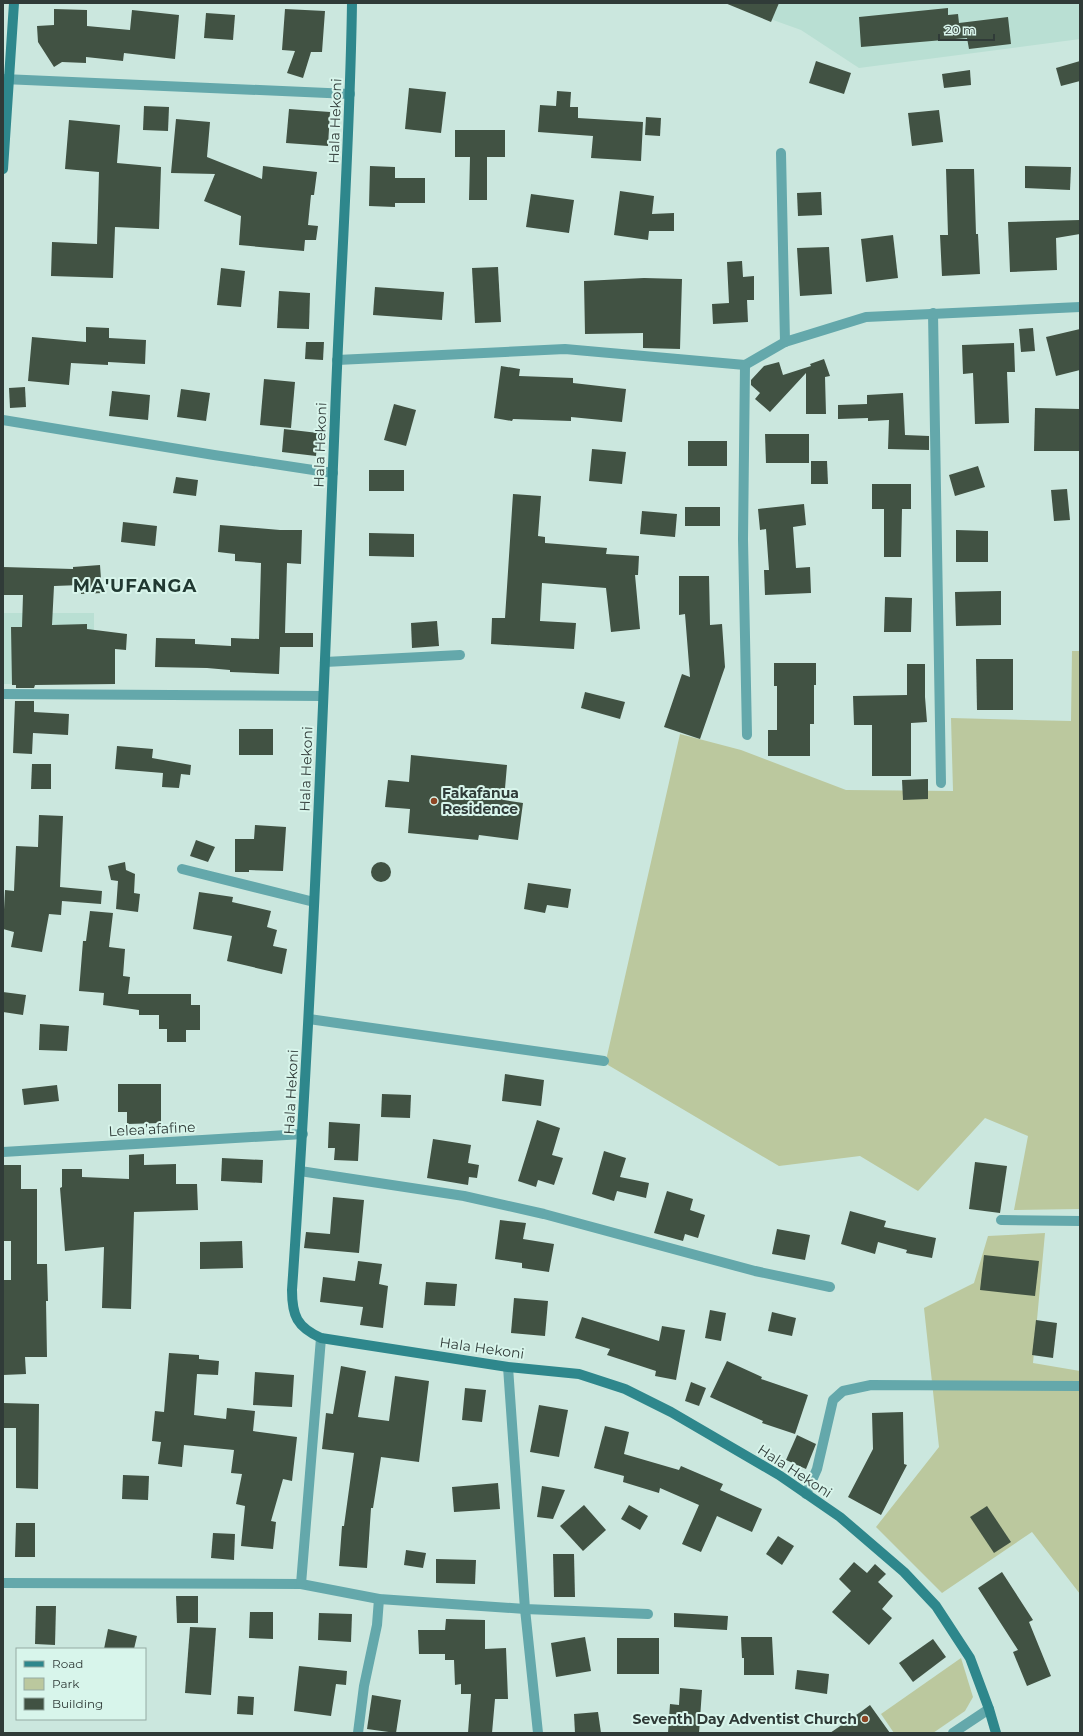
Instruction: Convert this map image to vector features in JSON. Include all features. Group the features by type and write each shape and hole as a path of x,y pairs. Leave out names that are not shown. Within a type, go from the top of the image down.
{"street":[{"path":"3,168 6,79 14,3"},
{"name":"Hala Hekoni","path":"352,3 350,94 337,360 325,662 322,696 309,1020 292,1305 297,1321 307,1332 321,1338 508,1367 579,1374 625,1389 671,1412 779,1475 840,1517 904,1572 936,1606 970,1658 989,1709 996,1733"},
{"path":"6,79 350,94"},
{"path":"781,153 785,342"},
{"path":"337,360 565,349 745,365 785,342 866,317 1080,307"},
{"path":"933,313 941,783"},
{"path":"745,365 743,539 747,735"},
{"path":"3,420 214,455 333,472"},
{"path":"325,662 460,655"},
{"path":"3,694 322,696"},
{"path":"182,868 314,902"},
{"path":"309,1020 604,1061"},
{"name":"Lelea’afafine","path":"3,1152 302,1134"},
{"path":"300,1171 464,1196 544,1214 755,1271 830,1287"},
{"path":"1001,1220 1080,1221"},
{"path":"301,1584 321,1338"},
{"path":"508,1367 525,1610 538,1733"},
{"path":"806,1494 817,1469 833,1400 843,1392 871,1385 1080,1386"},
{"path":"3,1583 301,1584 379,1599 525,1610 648,1614"},
{"path":"358,1733 364,1686 376,1625 379,1599"},
{"path":"953,1733 989,1709"}],"shaded area":[{"path":"726,3 1080,3 1080,39 859,68 801,30"},
{"path":"3,613 94,613 94,684 3,684"}],"green space":[{"path":"1072,651 1080,651 1080,1209 1014,1210 1028,1136 985,1118 918,1191 860,1156 779,1166 608,1065 607,1056 680,734 741,750 846,790 953,791 951,718 1071,721"},
{"path":"1045,1233 1033,1363 1080,1371 1080,1594 1032,1532 942,1593 876,1527 939,1447 924,1308 974,1283 988,1236"},
{"path":"961,1658 973,1697 965,1711 933,1733 894,1733 881,1714"}],"building":[{"path":"725,3 779,3 771,22"},
{"path":"948,8 948,15 958,14 959,23 1008,17 1011,44 969,49 967,38 861,47 859,17"},
{"path":"54,9 87,10 87,26 130,30 132,10 179,15 175,59 124,53 123,61 86,57 86,63 62,62 54,67 38,42 37,26 54,25"},
{"path":"285,9 325,11 322,52 311,52 303,78 287,73 295,51 282,50"},
{"path":"206,13 235,15 233,40 204,38"},
{"path":"816,61 851,73 844,94 809,83"},
{"path":"1080,61 1080,81 1061,86 1056,68"},
{"path":"970,70 971,85 944,88 942,74"},
{"path":"409,88 446,92 441,133 405,129"},
{"path":"557,91 571,92 570,107 578,107 578,118 643,122 641,161 591,158 593,136 538,132 540,105 556,106"},
{"path":"144,106 169,107 168,131 143,130"},
{"path":"289,109 330,112 328,146 286,143"},
{"path":"939,110 943,142 912,146 908,113"},
{"path":"646,117 661,118 660,136 645,135"},
{"path":"176,119 210,122 207,157 262,179 263,166 317,172 314,195 311,195 308,225 318,226 316,240 305,240 304,251 239,245 241,216 204,201 215,174 171,173"},
{"path":"69,120 120,125 117,163 161,167 159,229 115,227 113,278 51,276 52,242 97,244 99,172 65,169"},
{"path":"455,130 505,130 505,157 487,157 487,200 469,200 470,157 455,157"},
{"path":"370,166 395,167 395,178 425,178 425,203 395,203 395,207 369,206"},
{"path":"1025,166 1071,167 1070,190 1025,188"},
{"path":"946,169 974,169 976,234 978,234 980,274 942,276 940,235 948,235"},
{"path":"620,191 654,196 652,214 674,213 674,231 649,231 648,240 614,235"},
{"path":"821,192 822,215 798,216 797,193"},
{"path":"531,194 574,200 569,233 526,227"},
{"path":"1080,220 1080,234 1056,238 1057,270 1010,272 1008,222"},
{"path":"893,235 898,278 866,282 861,239"},
{"path":"829,247 832,294 800,296 797,248"},
{"path":"742,261 743,277 754,276 754,300 747,300 748,322 713,324 712,304 729,303 727,262"},
{"path":"498,267 501,322 475,323 472,268"},
{"path":"221,268 245,271 241,307 217,305"},
{"path":"644,278 682,279 680,349 643,348 643,333 585,334 584,281"},
{"path":"375,287 444,292 442,320 373,315"},
{"path":"279,291 310,293 309,329 277,328"},
{"path":"86,327 109,328 109,338 146,340 145,364 108,362 108,365 71,363 69,385 28,381 32,337 86,342"},
{"path":"1033,328 1035,351 1021,352 1019,329"},
{"path":"1080,329 1080,370 1056,376 1046,337"},
{"path":"306,342 324,342 323,360 305,359"},
{"path":"1014,343 1015,372 1007,372 1009,423 975,424 973,373 963,374 962,345"},
{"path":"824,359 830,376 825,377 826,414 806,414 806,373 770,412 755,399 760,393 751,385 751,380 764,366 779,362 783,375 811,366 810,364"},
{"path":"501,366 520,369 519,376 573,378 573,383 626,389 622,422 571,417 571,421 513,419 512,421 494,418"},
{"path":"264,379 295,382 291,428 260,425"},
{"path":"25,387 26,407 10,408 9,388"},
{"path":"181,389 210,393 206,421 177,417"},
{"path":"112,391 150,395 148,420 109,416"},
{"path":"903,393 905,435 929,436 929,450 888,449 889,420 868,421 868,418 838,419 838,405 867,404 867,395"},
{"path":"394,404 416,410 406,446 384,440"},
{"path":"1035,408 1080,409 1080,451 1034,451"},
{"path":"284,429 318,433 316,456 282,452"},
{"path":"765,434 809,434 809,463 766,463"},
{"path":"688,441 727,441 727,466 688,466"},
{"path":"592,449 626,452 622,484 589,481"},
{"path":"811,461 827,461 828,484 811,484"},
{"path":"978,466 985,487 955,496 949,475"},
{"path":"369,470 404,470 404,491 369,491"},
{"path":"176,477 198,480 196,496 173,493"},
{"path":"872,484 911,484 911,509 902,509 901,557 884,557 884,509 872,509"},
{"path":"1067,489 1070,520 1054,521 1051,490"},
{"path":"513,494 541,496 538,536 545,537 545,543 607,548 606,554 639,556 638,575 635,575 640,629 611,632 606,588 542,583 540,621 576,623 574,649 491,644 492,618 505,618"},
{"path":"804,504 806,525 793,527 796,568 810,567 811,593 765,595 764,570 769,570 766,529 760,530 758,509"},
{"path":"685,507 720,507 720,526 685,526"},
{"path":"642,511 677,514 675,537 640,534"},
{"path":"123,522 157,526 155,546 121,542"},
{"path":"220,525 280,530 302,530 301,564 287,563 285,633 313,633 313,647 280,647 279,674 230,672 230,670 207,668 155,667 156,638 195,639 195,644 231,646 231,638 259,639 261,563 235,561 235,554 218,552"},
{"path":"956,530 988,531 988,562 956,562"},
{"path":"369,533 414,534 414,557 369,556"},
{"path":"100,565 102,593 81,594 81,585 54,586 52,625 87,624 87,629 127,634 126,650 115,649 115,684 35,685 34,688 16,688 16,685 12,685 11,627 22,627 23,595 3,595 3,567 73,569 73,567"},
{"path":"679,576 709,576 710,625 722,624 725,667 700,739 664,727 682,674 690,677 685,614 679,615"},
{"path":"1001,591 1001,625 956,626 955,592"},
{"path":"885,597 912,598 911,632 884,632"},
{"path":"437,621 439,646 412,648 411,623"},
{"path":"976,659 1013,659 1013,710 977,710"},
{"path":"774,663 816,663 816,685 814,685 814,724 810,724 810,756 768,756 768,730 777,730 777,686 774,686"},
{"path":"907,664 925,664 927,722 911,723 911,776 872,776 872,725 854,725 853,696 907,695"},
{"path":"585,692 625,702 620,719 581,708"},
{"path":"15,701 34,701 34,712 69,714 68,735 33,733 32,754 13,753"},
{"path":"239,729 273,729 273,755 239,755"},
{"path":"117,746 153,749 152,758 191,765 190,775 181,774 179,788 162,787 163,773 115,769"},
{"name":"Fakafanua Residence","path":"411,755 507,765 504,800 523,803 518,840 479,835 478,840 408,833 410,809 385,807 388,780 409,782"},
{"path":"32,764 51,764 51,789 31,789"},
{"path":"928,779 928,799 903,800 902,780"},
{"path":"39,815 63,816 60,887 102,891 101,904 62,901 61,915 49,914 42,952 11,947 14,932 3,929 5,890 14,891 16,846 38,847"},
{"path":"255,825 286,827 283,871 249,870 249,872 235,872 235,839 254,839"},
{"path":"196,840 215,847 208,862 190,856"},
{"path":"125,862 126,870 135,874 134,893 140,894 138,912 116,909 118,881 111,880 108,866"},
{"path":"381,862 388,865 391,872 388,879 381,882 374,879 371,872 374,865"},
{"path":"528,883 571,889 568,908 547,905 545,913 524,909"},
{"path":"199,892 233,897 232,902 271,911 267,927 277,930 273,946 287,949 282,974 227,961 232,936 193,929"},
{"path":"90,911 113,913 109,947 125,949 123,976 130,977 128,994 191,994 191,1005 200,1005 200,1030 186,1030 186,1042 167,1042 167,1029 159,1029 159,1015 139,1015 139,1010 103,1005 104,993 79,991 83,941 86,941"},
{"path":"3,992 26,995 23,1015 3,1012"},
{"path":"40,1024 69,1026 67,1051 39,1050"},
{"path":"505,1074 544,1080 541,1106 502,1101"},
{"path":"118,1084 161,1084 161,1123 127,1124 127,1112 118,1112"},
{"path":"57,1085 59,1101 24,1105 22,1089"},
{"path":"382,1094 411,1095 410,1118 381,1117"},
{"path":"537,1120 560,1128 552,1155 563,1158 554,1185 538,1180 536,1187 518,1181"},
{"path":"329,1122 360,1124 358,1161 334,1160 335,1148 328,1148"},
{"path":"433,1139 471,1145 468,1163 479,1165 477,1178 469,1177 468,1185 427,1178"},
{"path":"604,1151 626,1158 620,1177 649,1183 646,1198 617,1191 614,1201 592,1194"},
{"path":"144,1154 144,1165 176,1164 176,1184 197,1184 198,1210 134,1212 131,1309 102,1308 104,1247 65,1251 60,1188 62,1187 62,1169 82,1169 82,1177 129,1179 129,1155"},
{"path":"222,1158 263,1160 262,1183 221,1181"},
{"path":"975,1162 1007,1166 1000,1213 969,1209"},
{"path":"3,1165 21,1165 21,1189 37,1189 37,1264 47,1264 47,1357 25,1357 26,1374 3,1375 3,1280 11,1280 11,1241 3,1241"},
{"path":"667,1191 693,1199 690,1210 705,1215 698,1238 685,1234 683,1241 654,1233"},
{"path":"333,1197 364,1200 359,1253 304,1248 306,1232 330,1234"},
{"path":"850,1211 886,1221 884,1227 936,1238 932,1258 906,1253 907,1250 878,1242 875,1254 841,1244"},
{"path":"500,1220 526,1223 523,1239 554,1244 549,1272 522,1268 522,1263 495,1259"},
{"path":"777,1229 810,1235 805,1260 772,1254"},
{"path":"242,1241 243,1268 200,1269 200,1242"},
{"path":"984,1255 1039,1261 1035,1296 980,1290"},
{"path":"358,1261 382,1264 379,1284 388,1286 383,1328 360,1325 363,1307 320,1302 323,1277 355,1281"},
{"path":"426,1282 457,1284 455,1306 424,1305"},
{"path":"514,1298 548,1301 545,1336 511,1333"},
{"path":"710,1310 726,1313 721,1341 705,1338"},
{"path":"772,1312 796,1318 792,1336 768,1331"},
{"path":"582,1317 659,1341 662,1326 685,1330 676,1380 655,1376 656,1371 607,1355 610,1349 575,1338"},
{"path":"1036,1320 1057,1323 1053,1358 1032,1355"},
{"path":"169,1353 199,1355 199,1359 219,1361 218,1375 197,1374 194,1415 226,1419 227,1408 255,1411 253,1431 297,1437 292,1481 283,1479 271,1521 276,1522 273,1549 241,1546 245,1506 236,1504 242,1474 231,1473 234,1450 184,1445 182,1467 158,1464 161,1442 152,1441 155,1411 164,1412"},
{"path":"727,1361 762,1377 761,1379 808,1395 795,1434 762,1423 763,1421 710,1397"},
{"path":"341,1366 366,1371 358,1417 389,1421 395,1376 429,1381 419,1462 381,1457 373,1508 371,1508 367,1568 339,1566 342,1526 344,1526 354,1453 322,1449 326,1413 333,1414"},
{"path":"255,1372 294,1375 292,1407 253,1405"},
{"path":"691,1382 706,1388 699,1406 685,1401"},
{"path":"465,1388 486,1390 482,1422 462,1420"},
{"path":"3,1403 39,1404 38,1489 16,1488 16,1428 3,1428"},
{"path":"539,1405 568,1410 559,1457 530,1452"},
{"path":"903,1412 904,1464 907,1465 881,1515 848,1497 873,1449 872,1413"},
{"path":"605,1426 629,1432 624,1454 679,1470 681,1466 723,1484 720,1490 762,1509 752,1532 717,1516 701,1552 682,1544 699,1505 660,1488 659,1493 623,1482 624,1476 594,1468"},
{"path":"797,1435 816,1444 806,1469 786,1460"},
{"path":"123,1475 149,1476 148,1500 122,1499"},
{"path":"498,1483 500,1509 454,1512 452,1487"},
{"path":"542,1486 565,1490 553,1519 537,1517"},
{"path":"584,1505 606,1530 583,1551 560,1526"},
{"path":"629,1505 648,1516 640,1530 621,1519"},
{"path":"987,1506 1011,1542 994,1553 970,1517"},
{"path":"16,1523 35,1523 35,1557 15,1557"},
{"path":"213,1533 235,1534 234,1560 211,1558"},
{"path":"778,1536 794,1546 782,1565 766,1554"},
{"path":"406,1550 426,1553 423,1568 404,1565"},
{"path":"553,1554 574,1554 575,1597 554,1597"},
{"path":"436,1559 476,1560 475,1584 436,1583"},
{"path":"854,1562 867,1573 875,1564 886,1574 878,1582 893,1596 882,1609 892,1618 869,1645 832,1612 851,1591 839,1579"},
{"path":"1002,1572 1033,1620 1029,1622 1051,1676 1027,1686 1013,1652 1018,1650 978,1588"},
{"path":"176,1596 198,1596 198,1623 177,1623"},
{"path":"36,1606 56,1606 55,1645 35,1644"},
{"path":"250,1612 273,1612 273,1639 249,1638"},
{"path":"319,1613 352,1614 351,1642 318,1640"},
{"path":"674,1613 728,1616 727,1630 674,1627"},
{"path":"446,1619 485,1620 485,1649 506,1648 508,1699 495,1699 492,1733 468,1733 471,1694 461,1694 461,1684 455,1685 454,1660 445,1660 445,1654 419,1654 418,1630 445,1630"},
{"path":"190,1627 216,1628 211,1695 185,1693"},
{"path":"108,1629 137,1636 134,1648 104,1648"},
{"path":"585,1637 591,1671 556,1677 551,1643"},
{"path":"741,1637 772,1637 774,1675 744,1675 744,1658 742,1658"},
{"path":"617,1638 659,1638 659,1674 617,1674"},
{"path":"933,1639 946,1657 913,1682 899,1663"},
{"path":"299,1666 347,1671 346,1685 336,1684 331,1716 294,1711"},
{"path":"797,1670 829,1674 827,1694 795,1689"},
{"path":"680,1688 702,1690 699,1733 668,1733 670,1704 679,1705"},
{"path":"372,1695 401,1700 396,1733 367,1729"},
{"path":"238,1696 254,1697 253,1715 237,1714"},
{"name":"Seventh Day Adventist Church","path":"870,1705 890,1733 830,1733 862,1711"},
{"path":"598,1712 601,1733 575,1733 574,1714"}],"place":[{"name":"Fakafanua Residence","path":"434,801"},
{"name":"Seventh Day Adventist Church","path":"865,1719"}],"district":[{"name":"MA'UFANGA","path":"135,586"}]}
